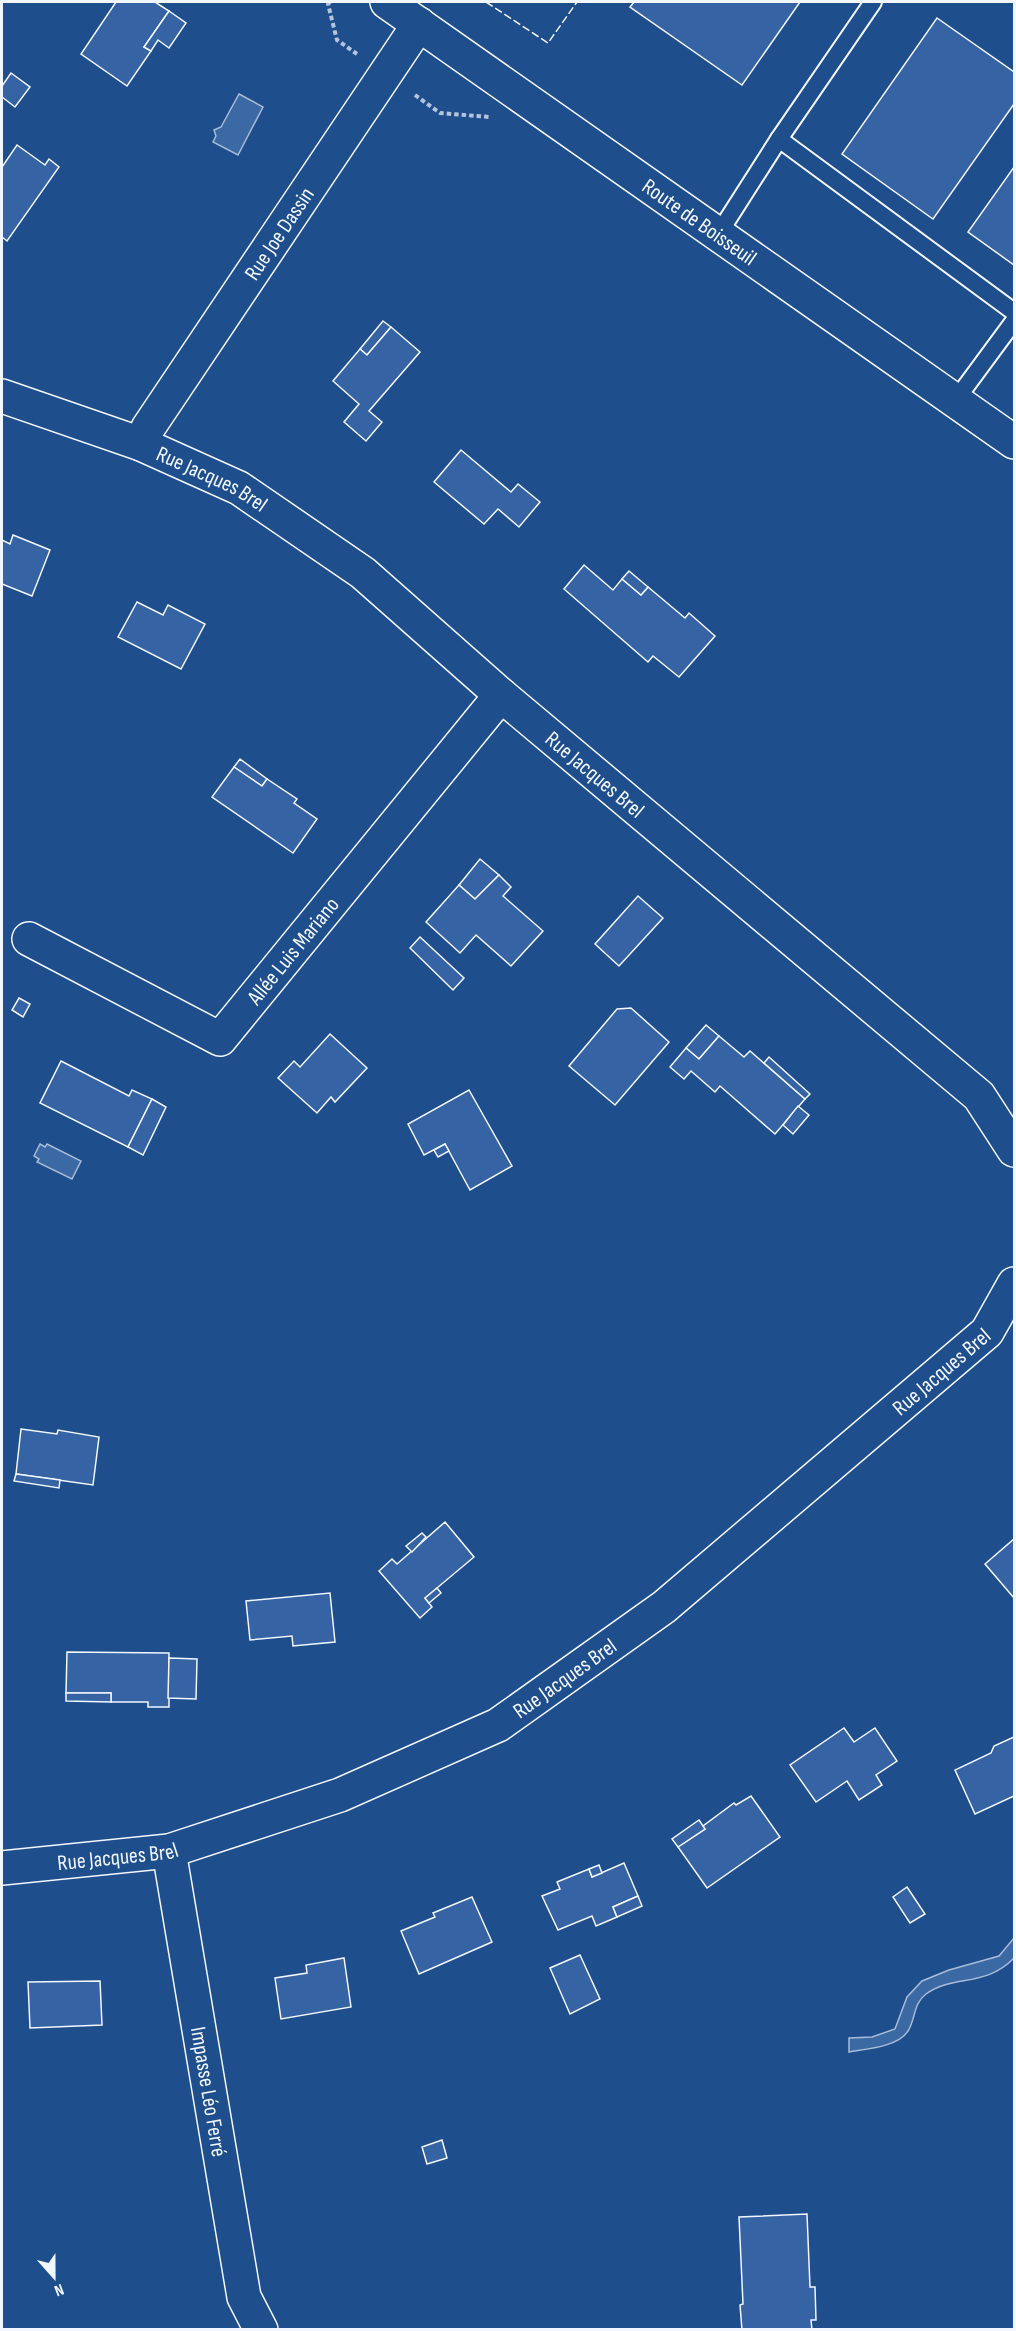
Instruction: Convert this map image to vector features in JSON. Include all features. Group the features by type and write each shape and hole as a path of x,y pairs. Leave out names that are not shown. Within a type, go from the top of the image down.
{"street":[{"name":"Route de Boisseuil","path":"387,2 1014,442"},
{"name":"Rue Joe Dassin","path":"141,444 148,428 419,24"},
{"name":"Rue Jacques Brel","path":"2,396 141,444 239,488 363,573 501,696 979,1096 1014,1150"},
{"name":"Allée Luis Mariano","path":"28,939 220,1039 501,696"},
{"name":"Rue Jacques Brel","path":"2,1868 169,1851 340,1795 498,1725 664,1607 987,1332 1014,1284"},
{"name":"Impasse Léo Ferré","path":"169,1851 244,2297 261,2330"}],"lane":[{"path":"719,233 778,138 873,2"},
{"path":"778,138 1014,312"},
{"path":"955,402 1014,321"}],"water":[{"path":"239,94 263,107 238,155 213,142 216,136 214,130 221,127"},
{"path":"40,1144 45,1147 47,1144 81,1161 72,1179 37,1162 39,1159 34,1156"},
{"path":"1014,1938 1014,1958 1003,1967 981,1977 947,1984 926,1994 919,2002 908,2031 897,2041 849,2052 849,2038 872,2037 895,2029 907,1997 922,1981 949,1970 999,1956"}],"building":[{"path":"116,2 155,2 169,11 144,47 151,51 127,86 81,54"},
{"path":"634,2 800,2 742,85 630,7"},
{"path":"169,11 186,23 169,48 158,40 151,51 144,47"},
{"path":"937,18 1014,72 1014,104 933,219 842,154"},
{"path":"11,73 30,87 15,107 2,97 2,86"},
{"path":"17,145 45,165 49,159 59,167 7,241 2,237 2,167"},
{"path":"1014,167 1014,265 968,232"},
{"path":"383,321 391,327 367,355 360,349"},
{"path":"391,327 420,352 369,411 382,422 366,441 344,422 359,404 333,381 360,349 367,355"},
{"path":"461,450 511,492 518,484 540,502 519,527 498,509 484,524 434,482"},
{"path":"13,535 50,550 32,596 2,584 2,540 10,544"},
{"path":"584,565 613,590 622,579 641,595 648,587 685,618 689,613 715,636 679,677 653,656 648,662 564,589"},
{"path":"629,571 648,587 641,595 622,579"},
{"path":"137,602 163,615 168,605 205,624 181,669 118,637"},
{"path":"240,759 267,779 262,786 234,767"},
{"path":"234,767 262,786 267,779 297,799 294,803 317,819 293,853 212,797"},
{"path":"480,859 499,875 475,899 459,885"},
{"path":"499,875 511,887 503,896 543,931 511,966 476,935 460,953 426,922 459,885 475,899"},
{"path":"638,896 663,918 619,966 595,944"},
{"path":"420,937 464,978 453,990 410,948"},
{"path":"19,998 30,1004 23,1017 12,1010"},
{"path":"631,1008 669,1042 615,1105 569,1066 617,1009"},
{"path":"706,1025 719,1036 699,1059 686,1048"},
{"path":"330,1034 367,1068 335,1102 331,1097 317,1113 278,1078 294,1061 300,1067"},
{"path":"719,1036 744,1057 750,1051 805,1099 775,1134 720,1086 715,1092 691,1071 684,1079 670,1067 686,1048 699,1059"},
{"path":"769,1057 810,1094 805,1099 764,1063"},
{"path":"61,1061 129,1096 132,1090 152,1099 128,1147 40,1103"},
{"path":"469,1090 512,1166 470,1190 445,1144 424,1155 408,1124"},
{"path":"152,1099 166,1107 143,1155 128,1147"},
{"path":"798,1106 809,1115 793,1134 783,1125"},
{"path":"445,1144 449,1151 438,1157 434,1150"},
{"path":"21,1429 57,1434 58,1430 99,1437 93,1485 16,1474"},
{"path":"16,1474 60,1480 59,1488 14,1481"},
{"path":"445,1522 474,1557 425,1598 432,1607 420,1618 379,1571 392,1559 397,1564"},
{"path":"422,1533 426,1537 412,1552 406,1546"},
{"path":"1014,1539 1014,1598 985,1564"},
{"path":"437,1588 441,1593 429,1603 425,1598"},
{"path":"330,1593 335,1642 293,1646 292,1636 250,1640 246,1601"},
{"path":"67,1652 169,1653 169,1707 148,1707 148,1702 111,1702 111,1693 66,1693"},
{"path":"169,1658 197,1659 196,1699 168,1698"},
{"path":"66,1693 111,1693 111,1702 66,1701"},
{"path":"844,1728 854,1742 875,1728 897,1761 876,1775 882,1785 859,1800 847,1781 816,1802 790,1765"},
{"path":"1014,1737 1014,1796 975,1814 955,1770 991,1753 994,1746"},
{"path":"751,1796 780,1837 707,1888 678,1847 705,1829 703,1826 734,1803 736,1805"},
{"path":"699,1820 705,1829 678,1847 672,1839"},
{"path":"624,1863 638,1896 613,1907 617,1917 596,1926 592,1916 558,1930 542,1896 560,1889 557,1882 589,1869 592,1877"},
{"path":"599,1865 602,1873 592,1877 589,1869"},
{"path":"907,1887 925,1914 910,1923 893,1897"},
{"path":"638,1896 642,1906 617,1917 613,1907"},
{"path":"472,1897 492,1942 419,1974 401,1931 435,1917 433,1913"},
{"path":"580,1955 600,1999 570,2014 550,1968"},
{"path":"344,1958 351,2007 281,2019 275,1978 307,1973 306,1965"},
{"path":"100,1981 102,2025 30,2028 28,1982"},
{"path":"442,2140 447,2158 427,2164 422,2147"},
{"path":"807,2214 810,2287 815,2287 816,2320 811,2320 812,2330 742,2330 739,2217"}],"fence":[{"path":"486,2 548,43 577,2"}]}
